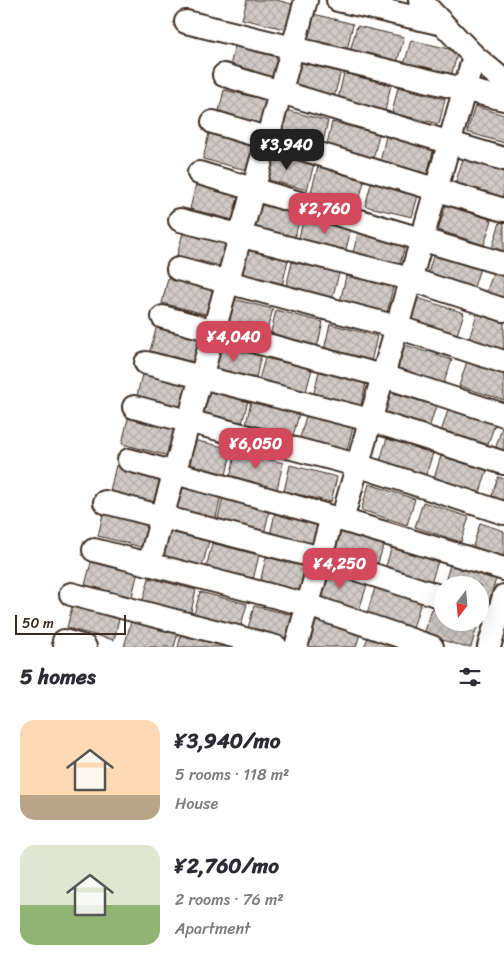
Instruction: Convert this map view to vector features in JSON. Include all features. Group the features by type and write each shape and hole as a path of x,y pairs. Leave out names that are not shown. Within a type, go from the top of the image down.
{"street":[{"path":"149,564 306,0"},
{"path":"338,0 443,24"},
{"path":"420,0 474,56 504,81"},
{"path":"186,22 504,98"},
{"path":"296,647 321,558 357,465 474,56"},
{"path":"224,75 504,159"},
{"path":"214,122 504,210"},
{"path":"199,173 504,264"},
{"path":"180,220 410,279 504,310"},
{"path":"178,269 397,327 504,362"},
{"path":"163,317 383,376 504,415"},
{"path":"146,363 370,420 504,463"},
{"path":"134,407 357,465 504,513"},
{"path":"129,460 337,518 504,569"},
{"path":"105,502 321,558 434,594"},
{"path":"94,550 308,605 432,647"},
{"path":"71,594 276,647"},
{"path":"489,647 497,609"},
{"path":"64,641 85,647"}],"building":[{"path":"247,0 277,0 295,5 289,30 242,19"},
{"path":"306,12 353,24 347,50 299,38"},
{"path":"357,26 404,37 397,63 350,51"},
{"path":"411,40 458,51 451,77 404,65"},
{"path":"236,41 283,52 277,78 230,66"},
{"path":"293,60 341,71 334,97 287,85"},
{"path":"344,73 391,85 385,111 338,99"},
{"path":"398,87 445,99 439,124 392,113"},
{"path":"224,90 271,101 265,127 218,115"},
{"path":"475,106 504,115 504,143 467,132"},
{"path":"282,109 328,121 322,146 275,135"},
{"path":"332,122 379,134 373,160 326,148"},
{"path":"209,133 257,145 250,171 203,159"},
{"path":"386,136 434,148 427,174 380,162"},
{"path":"267,153 314,164 307,190 261,178"},
{"path":"463,159 504,171 502,199 455,184"},
{"path":"318,166 365,178 358,204 311,192"},
{"path":"372,180 419,192 412,217 365,206"},
{"path":"196,184 243,195 237,221 190,209"},
{"path":"254,203 301,214 294,240 247,229"},
{"path":"446,205 492,220 484,245 438,230"},
{"path":"304,216 351,228 345,254 298,242"},
{"path":"500,222 504,223 504,252 492,248"},
{"path":"184,229 231,241 224,267 177,255"},
{"path":"359,230 406,242 399,268 352,256"},
{"path":"241,248 288,260 282,286 235,274"},
{"path":"435,250 481,265 473,290 427,276"},
{"path":"292,262 339,273 332,299 286,288"},
{"path":"495,268 504,271 504,299 486,293"},
{"path":"346,276 393,287 387,313 340,302"},
{"path":"168,278 215,289 209,315 162,303"},
{"path":"225,297 273,309 266,334 219,323"},
{"path":"418,298 464,313 456,338 409,323"},
{"path":"276,310 323,322 317,348 270,336"},
{"path":"477,314 504,323 504,351 469,339"},
{"path":"330,324 377,336 371,362 324,350"},
{"path":"157,325 204,337 197,363 150,351"},
{"path":"214,344 261,356 255,382 208,370"},
{"path":"405,345 452,360 443,385 397,370"},
{"path":"265,358 312,369 305,395 258,383"},
{"path":"467,361 504,372 504,400 459,386"},
{"path":"143,370 190,382 184,407 137,396"},
{"path":"319,371 366,383 360,409 313,397"},
{"path":"201,389 248,401 241,427 194,415"},
{"path":"390,392 436,406 428,432 382,417"},
{"path":"251,402 299,414 292,440 245,428"},
{"path":"449,407 496,421 487,447 441,432"},
{"path":"306,416 353,428 346,454 299,442"},
{"path":"128,418 175,430 169,456 122,444"},
{"path":"504,424 504,452 495,450"},
{"path":"185,438 232,449 226,475 179,463"},
{"path":"387,438 433,453 425,478 379,464"},
{"path":"236,451 283,463 277,489 230,477"},
{"path":"441,456 487,470 479,496 433,481"},
{"path":"116,465 163,477 157,503 110,491"},
{"path":"290,465 337,477 331,502 284,491"},
{"path":"498,477 504,479 504,507 490,502"},
{"path":"369,484 415,499 407,525 361,510"},
{"path":"174,485 221,496 215,522 167,511"},
{"path":"223,497 270,508 264,534 217,523"},
{"path":"423,502 469,517 461,542 415,527"},
{"path":"276,509 323,520 317,546 270,535"},
{"path":"104,510 151,522 145,548 98,536"},
{"path":"480,523 504,531 504,559 472,549"},
{"path":"339,526 385,541 377,566 331,551"},
{"path":"161,530 209,541 202,567 155,555"},
{"path":"212,543 259,555 253,580 206,569"},
{"path":"393,543 439,558 431,583 385,569"},
{"path":"266,557 313,569 307,594 260,583"},
{"path":"92,559 138,571 132,597 85,585"},
{"path":"450,565 486,576 447,576"},
{"path":"321,570 367,585 359,610 313,596"},
{"path":"489,577 496,579 489,602"},
{"path":"149,578 196,590 190,616 142,604"},
{"path":"375,588 421,602 413,628 367,613"},
{"path":"200,592 247,604 240,629 193,618"},
{"path":"73,602 120,614 114,640 67,628"},
{"path":"254,606 301,617 294,643 247,632"},
{"path":"432,609 434,610 434,631 476,631 471,647 464,647 424,634"},
{"path":"314,620 360,634 356,647 311,647 305,645"},
{"path":"131,622 178,633 174,647 124,647"},
{"path":"181,635 228,647 178,647"},
{"path":"368,637 399,647 364,647"}]}
